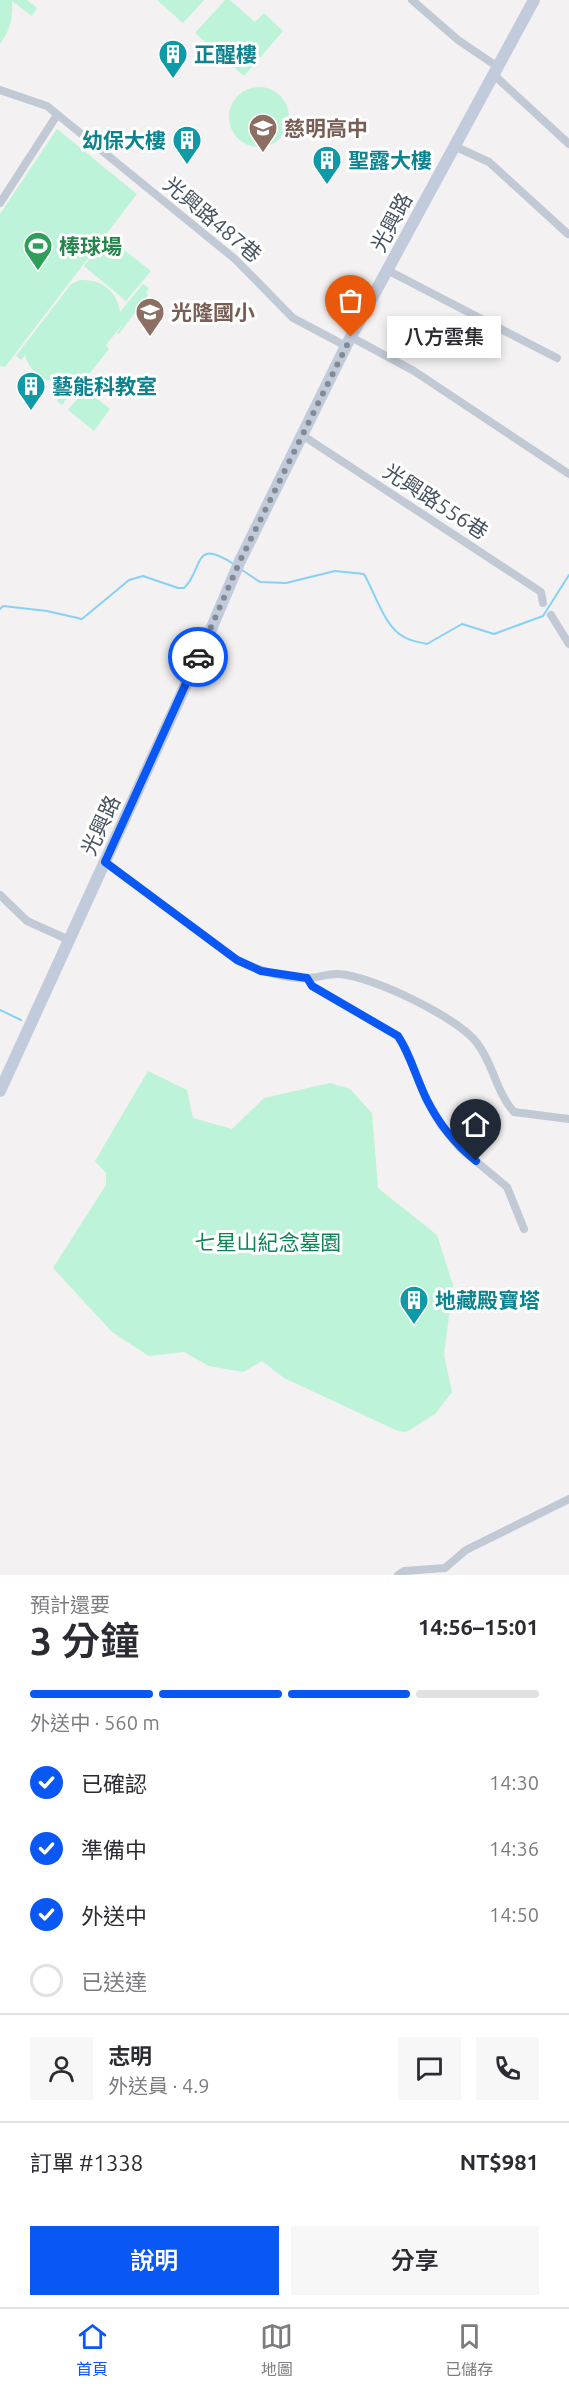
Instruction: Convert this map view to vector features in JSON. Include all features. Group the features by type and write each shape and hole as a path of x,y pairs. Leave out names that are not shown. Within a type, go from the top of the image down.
{"main road":[{"name":"光興路","path":"0,1091 209,634 233,575 349,341 534,0"}],"street":[{"path":"412,0 496,71 569,144"},
{"name":"光興路487巷","path":"0,90 39,102 57,114 243,266 293,318 414,371 569,474"},
{"path":"0,203 57,114"},
{"path":"454,146 489,162 568,234"},
{"path":"387,270 557,358"},
{"name":"光興路556巷","path":"302,435 541,592 543,603"},
{"path":"551,615 569,644"},
{"path":"105,862 237,960 261,971 307,978 339,974 367,981 440,1013 458,1024 478,1044 505,1101 514,1112 569,1119"},
{"path":"0,895 27,921 69,940"},
{"path":"307,978 312,986 398,1036 406,1049 426,1099 441,1125 460,1148 507,1187 524,1229"},
{"path":"398,1575 404,1571 445,1568 466,1550 569,1499"}],"green space":[{"path":"0,0 27,0 37,8 32,16 12,1 10,24 0,44"},
{"path":"157,0 204,0 183,23"},
{"path":"225,0 230,0 255,22 264,13 283,31 244,76 195,33"},
{"path":"253,87 265,87 281,95 287,105 289,117 287,129 281,139 265,147 253,147 237,139 229,123 229,111 237,95"},
{"path":"57,129 137,194 5,367 0,366 0,214"},
{"path":"106,236 151,271 126,301 84,266"},
{"path":"80,280 102,284 112,292 120,312 143,284 149,288 146,293 148,295 119,334 117,333 125,321 106,345 109,349 82,383 79,381 62,405 57,401 68,384 41,377 31,368 25,355 21,360 16,356 71,284"},
{"path":"85,389 110,409 94,431 68,410"},
{"name":"七星山紀念墓園","path":"148,1071 187,1090 193,1118 232,1129 264,1098 330,1083 350,1089 372,1113 378,1188 437,1235 453,1285 444,1355 452,1392 435,1414 406,1432 398,1431 284,1378 262,1361 243,1372 209,1366 184,1352 149,1356 112,1332 53,1268 106,1185 106,1173 95,1161"}],"waterway":[{"path":"0,609 3,606 47,611 82,619 129,580 143,576 184,588 205,555 212,554 235,565"},
{"path":"242,570 260,582 286,583 335,571 364,574 391,626 406,638 427,644 462,624 494,634 543,616 569,575"},
{"path":"0,1010 21,1020"}],"way so far":[{"path":"198,657 229,584 351,337"}],"place":[{"name":"正醒樓","path":"173,80"},
{"name":"慈明高中","path":"263,154"},
{"name":"幼保大樓","path":"187,166"},
{"name":"聖露大樓","path":"327,186"},
{"name":"棒球場","path":"38,272"},
{"name":"八方雲集","path":"351,337"},
{"name":"光隆國小","path":"150,338"},
{"name":"藝能科教室","path":"31,412"},
{"name":"地藏殿寶塔","path":"414,1326"}],"route":[{"path":"198,657 105,862 237,960 261,971 307,978 312,986 398,1036 406,1049 426,1099 441,1125 460,1148 476,1161"}]}
